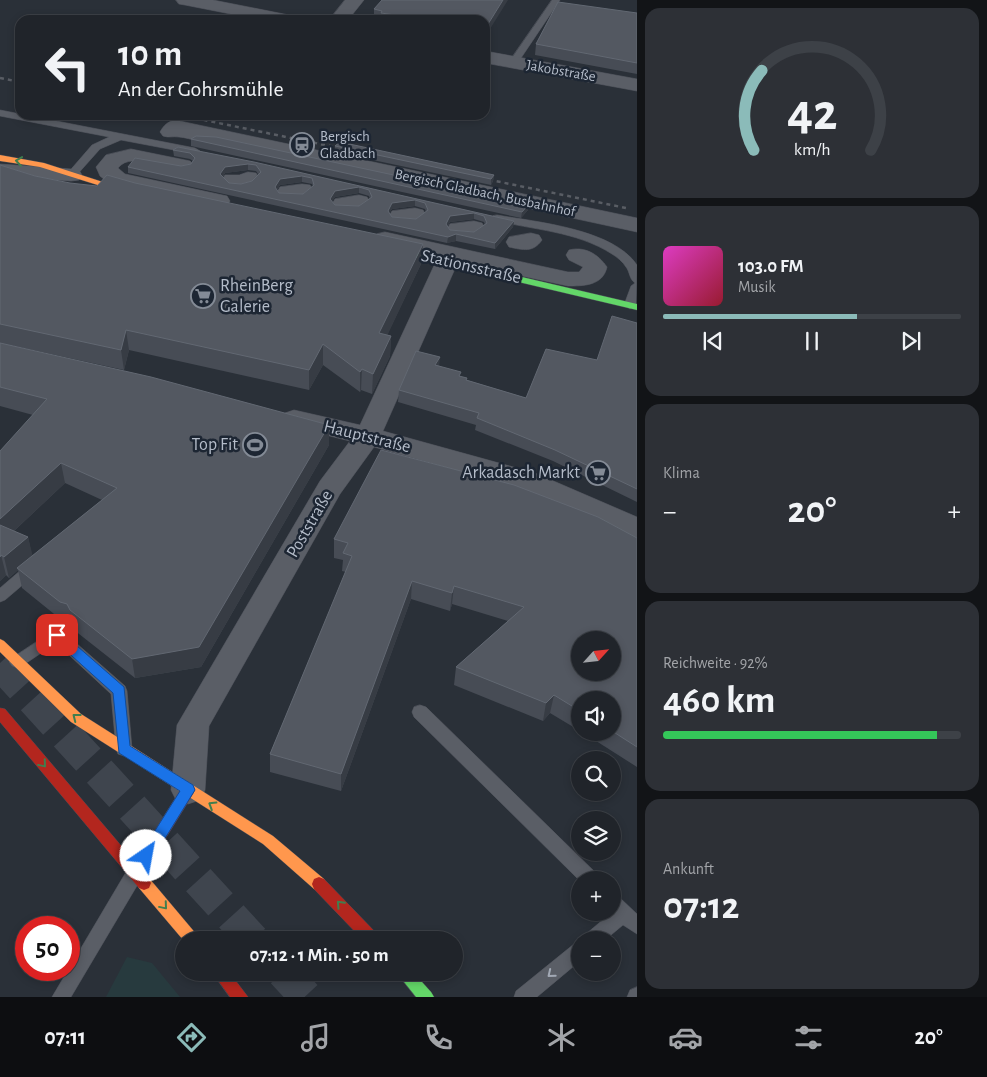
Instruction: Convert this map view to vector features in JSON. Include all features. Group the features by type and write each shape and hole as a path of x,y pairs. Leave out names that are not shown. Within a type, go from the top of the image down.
{"main road":[{"path":"0,158 27,162 138,195 233,210"},
{"name":"Stationsstraße","path":"368,239 447,261 634,306"},
{"path":"0,644 76,718 268,840 324,888 365,931"},
{"path":"0,713 184,931"},
{"path":"136,873 188,790"},
{"path":"227,981 240,997"},
{"path":"412,981 426,997"}],"street":[{"path":"185,0 263,15"},
{"path":"342,15 355,0"},
{"name":"Jakobstraße","path":"490,58 637,85"},
{"name":"Bergisch Gladbach, Busbahnhof","path":"207,145 177,130 170,132 175,126 637,225"},
{"path":"183,165 132,154 114,159 106,167 107,172 118,179 233,210"},
{"path":"0,170 71,175"},
{"name":"Bergisch Gladbach, Busbahnhof","path":"529,211 530,209 561,216"},
{"path":"602,225 637,232"},
{"path":"368,239 568,279 584,279 594,272 595,266 591,261 577,255"},
{"name":"Poststraße","path":"188,790 193,725 330,488 368,436 447,261"},
{"name":"Hauptstraße","path":"270,414 368,436 525,480 637,529"}],"lane":[{"path":"514,62 556,0"},
{"path":"0,112 15,115"},
{"path":"40,120 120,136 207,145"},
{"path":"71,175 96,147 120,136"},
{"path":"475,213 595,240 615,250 631,264 637,280"},
{"path":"634,306 637,286"},
{"path":"0,596 42,559"},
{"path":"17,662 61,632 119,691 124,749"},
{"path":"420,712 582,871"},
{"path":"61,997 136,873"},
{"path":"603,931 625,914"},
{"path":"523,997 571,957"}],"green space":[{"path":"127,957 152,963 180,997 106,997"}],"building":[{"path":"382,0 503,0 490,21 490,15 395,15 381,13 382,11 374,9"},
{"path":"558,2 637,13 637,63 536,44"},
{"path":"196,136 216,137 529,204 522,212 191,139"},
{"path":"340,142 494,175 491,179 335,146"},
{"path":"178,147 254,162 514,221 495,243 456,234 448,237 128,167 135,158 181,166 191,164 195,158 190,153 173,150","holes":["248,164 256,165 261,172 252,181 241,184 229,183 220,174 225,167","302,176 312,178 314,185 303,194 279,193 275,187 280,179","359,187 369,190 372,197 359,206 335,205 330,199 335,191","415,200 425,203 428,210 416,219 392,217 388,211 392,203","474,213 484,216 487,223 474,232 450,230 446,224 450,216"]},
{"name":"RheinBerg Galerie","path":"0,165 35,176 97,186 107,175 135,183 423,244 379,333 391,336 373,374 362,369 360,372 323,344 309,370 126,330 121,350 0,324"},
{"path":"612,316 637,323 637,489 555,450 477,418 479,413 399,390 416,351 440,357 435,365 461,372 459,376 467,378 466,380 526,398 546,349 597,360"},
{"path":"0,343 151,377 329,425 199,647 132,659 70,610 67,604 60,602 17,568 117,488 61,463 0,519 0,451 47,399 0,387"},
{"path":"381,450 514,485 598,517 637,538 637,747 621,737 621,691 571,691 571,705 554,695 546,703 456,667 524,607 454,586 452,593 412,581 341,774 270,754 352,556 343,553 348,543 334,539"},
{"path":"0,525 28,537 4,557 1,555 0,557"}],"tunnel":[{"path":"0,663 245,931"},
{"path":"291,981 306,997"}],"railway":[{"path":"0,78 15,81"},
{"path":"204,120 349,150"},
{"path":"481,178 626,208"}],"traffic: fast":[{"path":"386,248 637,307"},
{"path":"411,981 426,997"}],"traffic: slow":[{"path":"0,158 41,165 136,194"},
{"path":"0,644 76,718 268,840 319,884"},
{"path":"144,883 184,931"}],"traffic: jam":[{"path":"0,713 144,883"},
{"path":"136,873 188,790"},
{"path":"319,884 364,931"},
{"path":"227,981 240,997"}],"place":[{"name":"Bergisch Gladbach","path":"302,145"},
{"name":"RheinBerg Galerie","path":"203,296"},
{"name":"Top Fit","path":"255,445"},
{"name":"Arkadasch Markt","path":"598,473"}],"route":[{"path":"57,635 119,691 124,749 188,790 146,856"}]}
